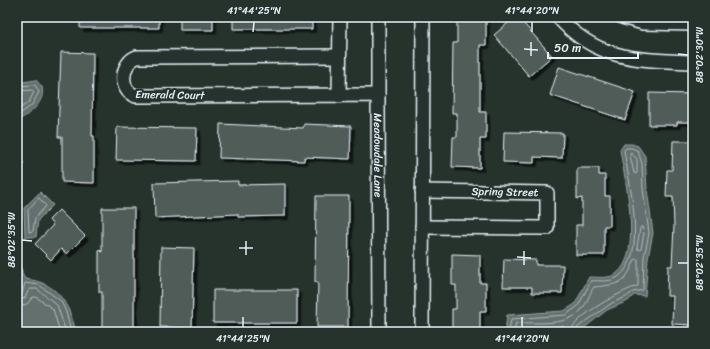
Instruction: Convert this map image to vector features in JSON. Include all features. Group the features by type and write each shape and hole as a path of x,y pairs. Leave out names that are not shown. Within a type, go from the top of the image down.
{"street":[{"path":"340,17 339,96 378,95"},
{"name":"Meadowdale Lane","path":"378,17 379,332"},
{"path":"422,332 423,17"},
{"path":"558,17 576,35 590,44 623,57 640,60 693,62"},
{"path":"622,17 643,23 693,24"},
{"name":"Emerald Court","path":"339,56 137,57 131,59 125,66 125,86 129,93 136,96 339,96"},
{"name":"Spring Street","path":"422,191 548,193 547,228 422,228"}],"water":[{"path":"36,80 42,87 43,93 39,103 31,112 17,121 17,83"},
{"path":"624,144 638,146 645,156 647,189 653,233 648,258 645,296 634,295 628,301 607,310 579,332 505,332 507,315 564,311 575,304 589,277 613,276 624,264 629,250 631,233 628,196 620,150"},
{"path":"17,150 24,164 23,167 17,168"},
{"path":"40,192 53,205 38,220 36,237 25,237 24,208"},
{"path":"21,272 25,279 45,284 60,296 70,312 76,332 17,332"}],"building":[{"path":"80,17 159,17 159,28 80,28"},
{"path":"180,17 213,17 213,30 180,30"},
{"path":"233,17 312,17 312,29 233,29"},
{"path":"457,17 486,18 486,45 480,45 480,112 486,112 486,139 480,139 480,168 452,167 453,137 457,137 457,113 452,113 453,43 457,43"},
{"path":"515,17 518,17 552,56 529,76 494,35"},
{"path":"61,52 93,53 92,136 94,136 94,183 62,182 62,137 58,137"},
{"path":"559,67 635,92 625,120 550,95"},
{"path":"649,93 693,94 693,122 677,122 677,125 649,125"},
{"path":"220,124 303,128 304,124 351,126 350,159 304,157 304,161 219,158"},
{"path":"117,127 197,128 196,161 116,160"},
{"path":"504,132 563,133 562,158 534,157 534,163 503,162"},
{"path":"673,141 693,141 693,325 672,324 673,296 667,296 668,266 672,266 674,226 673,197 666,197 667,170 672,170"},
{"path":"577,168 599,168 599,175 605,175 605,196 610,196 610,226 604,226 604,255 576,255 576,225 582,225 582,198 577,199"},
{"path":"238,181 238,185 285,184 285,216 238,217 238,214 155,218 154,183"},
{"path":"316,196 349,196 348,327 317,327 318,282 315,282"},
{"path":"102,208 134,208 134,332 102,332 102,292 99,292 99,249 102,252"},
{"path":"59,210 85,236 67,254 61,249 51,260 35,244 53,225 49,220"},
{"path":"161,247 194,248 192,328 160,327"},
{"path":"452,254 480,255 480,283 486,283 486,311 480,311 480,332 452,332 452,309 456,309 456,285 452,285"},
{"path":"504,259 536,260 536,265 563,265 562,293 532,293 532,287 503,287"},
{"path":"213,290 297,290 297,323 213,323"}],"waterway":[{"path":"17,260 21,272"}]}
